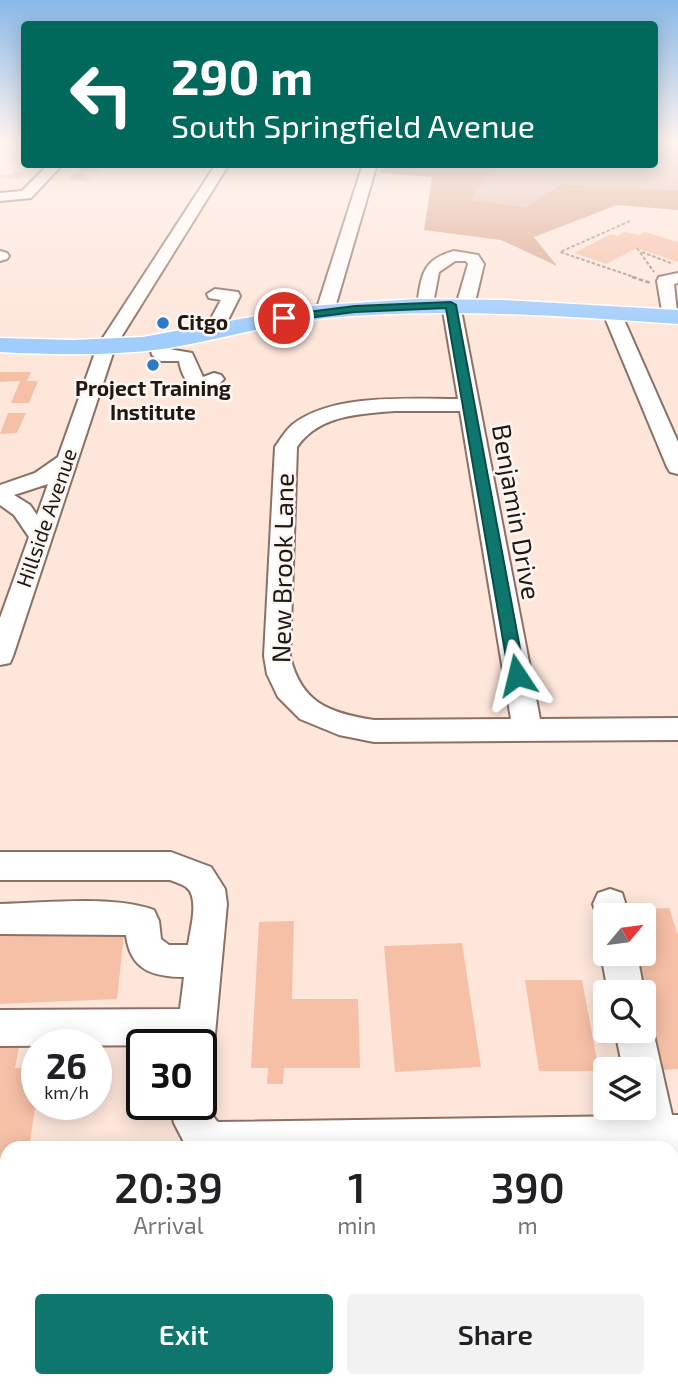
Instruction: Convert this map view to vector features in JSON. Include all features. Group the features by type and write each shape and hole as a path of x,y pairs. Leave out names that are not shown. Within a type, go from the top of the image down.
{"main road":[{"path":"0,345 72,348 158,342 325,311 427,298 675,317"}],"street":[{"name":"Hillside Avenue","path":"0,656 8,607 41,538 106,347 197,205"},
{"path":"325,311 358,205"},
{"name":"Benjamin Drive","path":"427,298 431,271 445,259 458,255 472,258 477,264 462,301 467,405 527,729"},
{"path":"675,317 664,281 678,278"},
{"path":"215,294 232,296 217,324 216,333"},
{"path":"612,313 678,467"},
{"path":"158,342 160,355 183,354 187,357 190,363 189,372 200,386 214,379"},
{"name":"New Brook Lane","path":"467,405 351,409 318,418 289,438 286,447 277,656 279,672 287,688 313,714 349,727 374,730 678,729"},
{"path":"0,494 29,484 68,460"},
{"path":"0,494 22,510 41,538"},
{"path":"0,866 171,866 200,877 208,889 210,904 197,1029"},
{"path":"0,919 114,918 142,921 145,947 162,961 204,961"},
{"path":"0,1028 126,1033"},
{"path":"596,1141 667,1135 656,1108"},
{"path":"193,1120 195,1129 202,1138 210,1141"}],"path":[{"path":"630,221 560,252 657,285"},
{"path":"637,248 678,265"},
{"path":"642,252 654,272"}],"shaded area":[{"path":"428,205 526,207 529,205 678,205 678,210 617,205 534,237 557,266 501,240 424,230"}],"building":[{"path":"624,232 639,235 645,232 678,242 678,262 637,248 606,264 574,253 611,234 617,236"},
{"path":"0,372 31,372 27,381 38,381 29,403 11,403 20,381 0,382"},
{"path":"8,413 26,413 17,433 0,434"},
{"path":"669,908 678,935 678,1069 662,1070 654,1043 656,980 636,980 631,966 656,966 656,909"},
{"path":"294,921 292,999 358,999 360,1068 284,1068 283,1084 267,1084 268,1068 251,1068 259,922"},
{"path":"125,926 117,999 0,1004 0,931"},
{"path":"462,943 481,1067 395,1072 384,946"},
{"path":"525,980 582,980 596,1057 593,1057 593,1071 539,1071"},
{"path":"19,1047 15,1068 21,1068 21,1120 33,1120 30,1141 0,1141 0,1048"}],"place":[{"name":"Citgo","path":"163,323"},
{"name":"Project Training Institute","path":"153,365"}],"route":[{"path":"284,318 306,313 355,309 451,305 517,675"}]}
